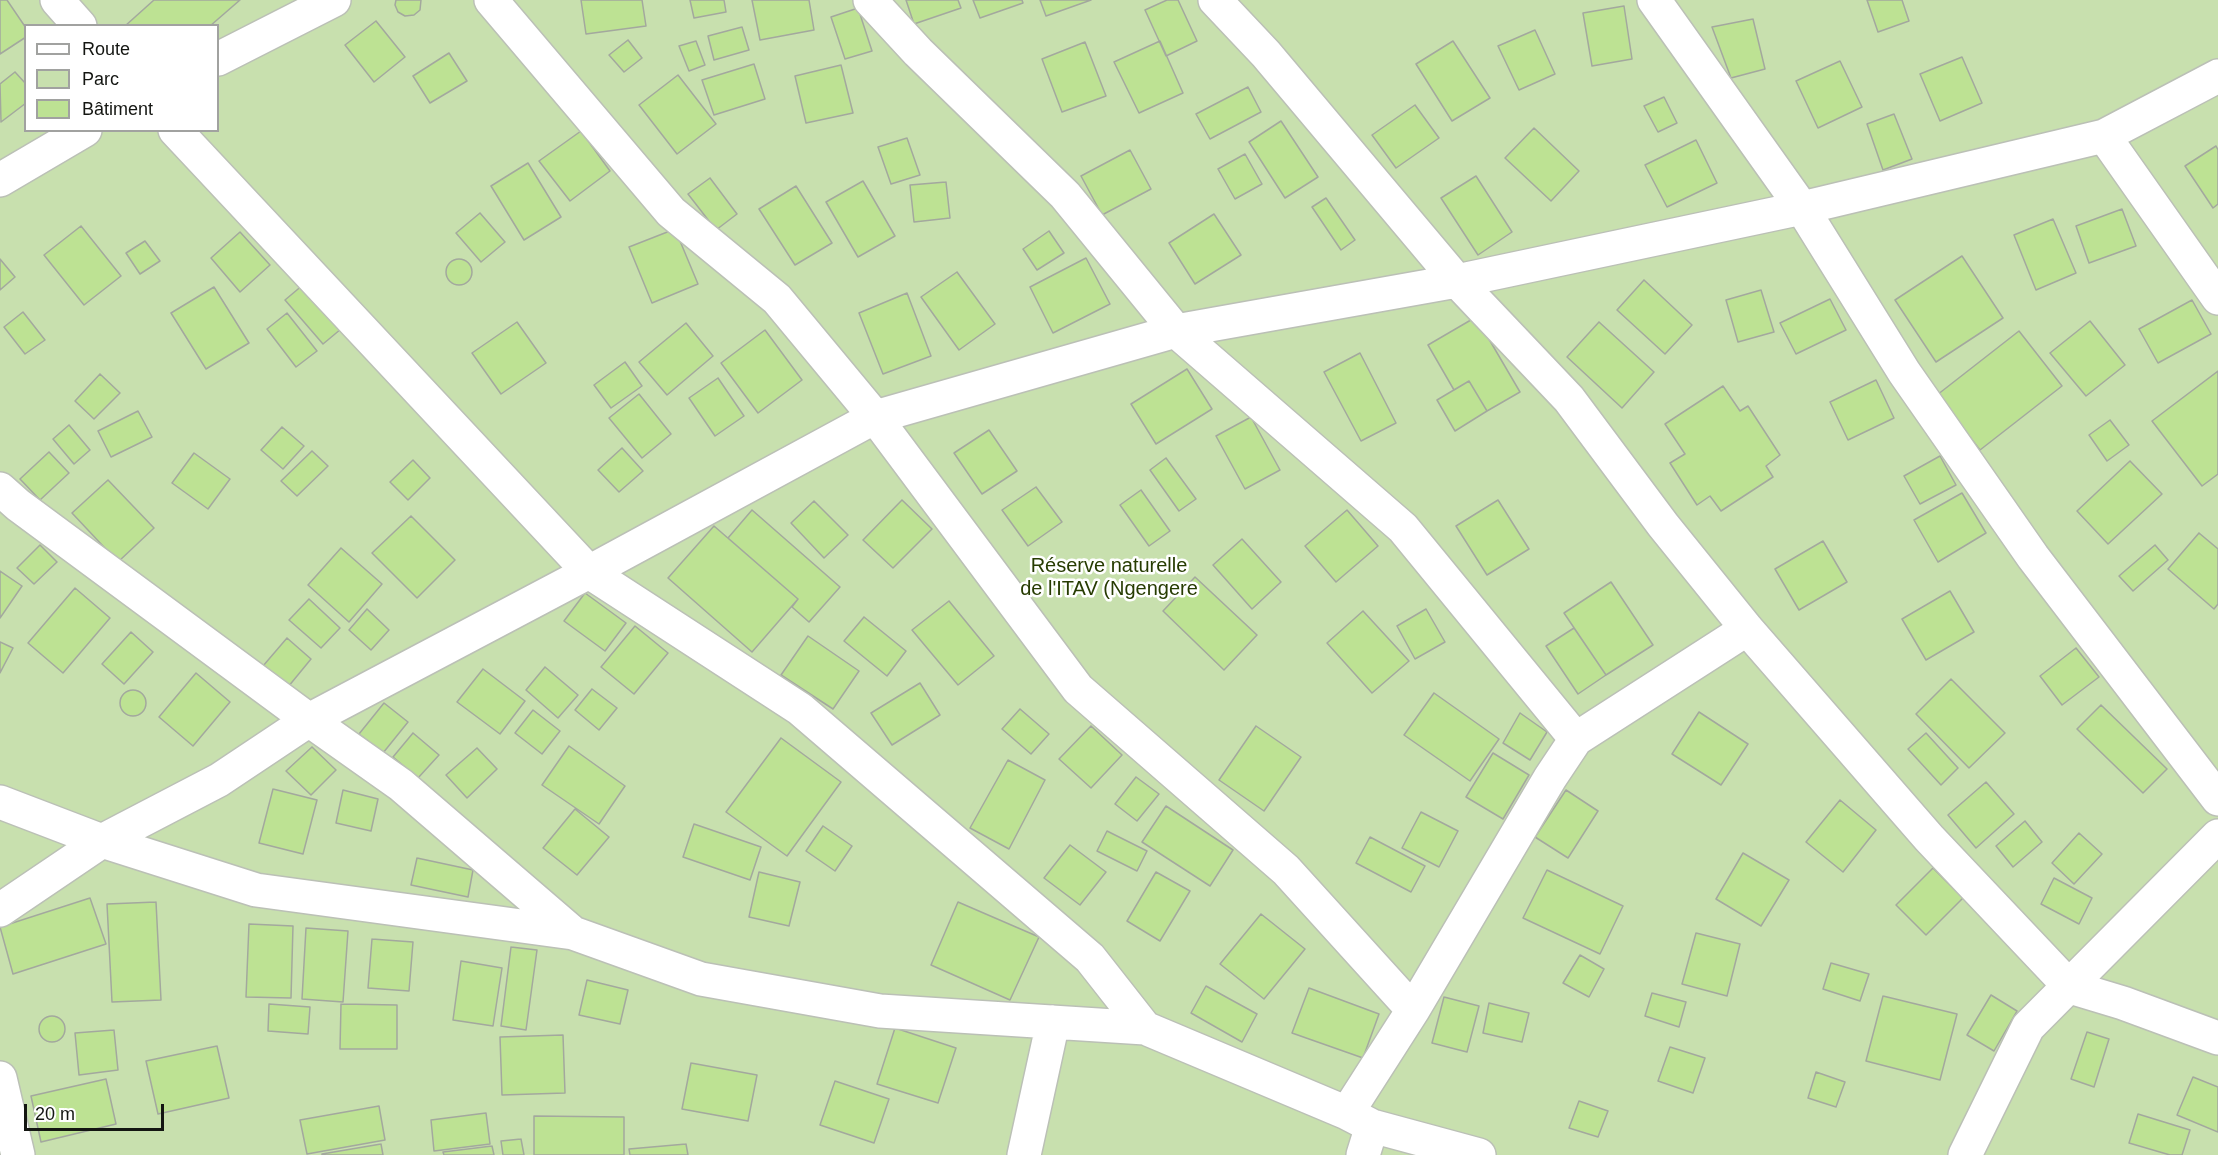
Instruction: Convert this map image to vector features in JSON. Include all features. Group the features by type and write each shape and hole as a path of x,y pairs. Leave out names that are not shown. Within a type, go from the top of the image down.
{"street":[{"path":"57,0 78,24"},
{"path":"219,58 334,0"},
{"path":"491,0 671,212 777,299 875,417 1078,688 1286,870 1413,1010"},
{"path":"870,0 918,52 1065,195 1176,331 1402,528 1576,739"},
{"path":"1215,0 1266,54 1457,281 1569,399 1663,525 1747,629 1929,838 2070,987 2122,1003 2218,1038"},
{"path":"1654,0 1802,208 1904,372 2027,548 2218,799"},
{"path":"0,910 102,841 219,780 309,720 589,573 875,417 1176,331 1457,281 1802,208 2104,136 2218,76"},
{"path":"0,180 82,132"},
{"path":"177,132 589,573 800,709 1090,958 1145,1028"},
{"path":"2104,136 2218,298"},
{"path":"0,489 27,512 401,785 573,933"},
{"path":"1360,1131 1413,1010 1550,778 1576,739 1747,629"},
{"path":"0,802 102,841 256,890 573,933 701,979 880,1011 1145,1028 1360,1131 1479,1155"},
{"path":"1965,1155 2028,1027 2218,836"},
{"path":"1024,1155 1053,1022"},
{"path":"0,1078 18,1155"}],"green space":[{"name":"Réserve naturelle de l'ITAV (Ngengere","path":"0,0 2218,0 2218,1155 0,1155"}],"building":[{"path":"0,0 7,0 24,25 24,38 0,54"},
{"path":"154,0 240,0 212,24 127,24"},
{"path":"396,0 421,0 420,10 414,15 405,16 398,12 395,5"},
{"path":"581,0 642,0 646,26 586,34"},
{"path":"690,0 724,0 726,12 694,18"},
{"path":"752,0 809,0 814,30 760,40"},
{"path":"906,0 958,0 961,8 914,24"},
{"path":"973,0 1022,0 1023,3 980,18"},
{"path":"1040,0 1091,0 1046,16"},
{"path":"1167,0 1178,0 1197,41 1166,56 1145,10"},
{"path":"1867,0 1902,0 1909,21 1878,32"},
{"path":"1624,6 1632,59 1592,66 1583,13"},
{"path":"858,8 872,51 845,59 831,17"},
{"path":"1753,19 1765,69 1731,78 1712,27"},
{"path":"376,21 405,57 374,82 345,45"},
{"path":"742,27 749,50 714,60 708,36"},
{"path":"1535,30 1555,74 1519,90 1498,46"},
{"path":"628,40 642,58 624,72 609,55"},
{"path":"696,41 705,65 689,71 679,46"},
{"path":"1160,41 1183,93 1139,113 1114,62"},
{"path":"1453,41 1490,98 1452,121 1416,64"},
{"path":"1085,42 1106,96 1062,112 1042,59"},
{"path":"449,53 467,81 430,103 413,76"},
{"path":"1962,57 1982,103 1940,121 1920,74"},
{"path":"1840,61 1862,107 1818,128 1796,81"},
{"path":"754,64 765,99 714,115 702,80"},
{"path":"841,65 853,113 806,123 795,76"},
{"path":"15,72 24,82 24,105 1,122 0,84"},
{"path":"678,75 716,124 677,154 639,105"},
{"path":"1248,87 1261,112 1210,139 1196,114"},
{"path":"1664,97 1677,123 1658,132 1644,106"},
{"path":"1415,105 1439,138 1396,168 1372,135"},
{"path":"1894,114 1912,159 1883,170 1867,124"},
{"path":"1281,121 1318,177 1285,198 1249,142"},
{"path":"1534,128 1579,171 1551,201 1505,158"},
{"path":"581,131 610,171 570,201 539,161"},
{"path":"907,138 920,175 891,184 878,147"},
{"path":"1696,140 1717,183 1667,207 1645,165"},
{"path":"2216,146 2218,150 2218,204 2213,208 2185,166"},
{"path":"1130,150 1151,189 1102,215 1081,176"},
{"path":"1245,154 1262,184 1235,199 1218,169"},
{"path":"528,163 561,217 524,240 491,186"},
{"path":"1476,176 1512,232 1478,255 1441,198"},
{"path":"710,178 737,214 716,230 688,194"},
{"path":"863,181 895,236 858,257 826,202"},
{"path":"946,182 950,218 914,222 910,185"},
{"path":"796,186 832,243 795,265 759,209"},
{"path":"1326,198 1355,240 1341,250 1312,207"},
{"path":"2122,209 2136,246 2089,263 2076,226"},
{"path":"480,213 505,242 481,262 456,233"},
{"path":"1214,214 1241,255 1195,284 1169,243"},
{"path":"2053,219 2076,273 2036,290 2014,235"},
{"path":"81,226 121,276 84,305 44,255"},
{"path":"675,229 698,284 652,303 629,247"},
{"path":"1049,231 1064,253 1037,270 1023,249"},
{"path":"240,232 270,265 240,292 211,258"},
{"path":"145,241 160,261 140,274 126,253"},
{"path":"1962,256 2003,318 1936,362 1895,300"},
{"path":"1086,258 1110,304 1053,333 1030,287"},
{"path":"0,259 15,277 0,290"},
{"path":"459,259 468,263 472,272 468,281 459,285 450,281 446,272 450,263"},
{"path":"957,272 995,324 959,350 921,297"},
{"path":"1644,280 1692,325 1665,354 1617,310"},
{"path":"304,284 341,329 323,344 285,300"},
{"path":"214,287 249,343 206,369 171,313"},
{"path":"1761,290 1774,332 1738,342 1726,300"},
{"path":"907,293 931,356 883,374 859,313"},
{"path":"1830,299 1846,330 1796,354 1780,323"},
{"path":"2192,300 2211,334 2158,363 2139,329"},
{"path":"23,312 45,340 25,354 4,327"},
{"path":"287,313 317,351 296,367 267,329"},
{"path":"1476,317 1520,392 1487,411 1469,381 1454,390 1428,345"},
{"path":"2090,321 2125,365 2086,396 2050,353"},
{"path":"517,322 546,363 501,394 472,353"},
{"path":"1599,322 1654,372 1622,408 1567,357"},
{"path":"686,323 713,356 667,395 639,362"},
{"path":"765,330 802,380 758,413 721,363"},
{"path":"2019,331 2062,386 1980,450 1937,395"},
{"path":"1360,353 1396,423 1361,441 1324,372"},
{"path":"625,362 642,386 611,408 594,385"},
{"path":"1187,369 1212,409 1156,444 1131,404"},
{"path":"2218,371 2218,474 2202,486 2152,421"},
{"path":"100,374 120,393 94,419 75,401"},
{"path":"718,378 744,416 715,436 689,398"},
{"path":"1876,380 1894,418 1848,440 1830,402"},
{"path":"1469,381 1487,411 1455,431 1437,400"},
{"path":"1723,386 1740,411 1748,406 1780,455 1766,466 1773,477 1721,511 1710,496 1697,505 1670,463 1685,454 1665,424"},
{"path":"639,394 671,434 642,458 609,418"},
{"path":"138,411 152,437 111,457 98,431"},
{"path":"1251,417 1280,470 1245,489 1216,436"},
{"path":"2110,420 2129,445 2107,461 2089,435"},
{"path":"69,425 90,450 74,464 53,439"},
{"path":"282,427 304,446 283,469 261,450"},
{"path":"989,430 1017,471 982,494 954,453"},
{"path":"622,448 643,471 619,492 598,470"},
{"path":"312,451 328,466 297,496 281,481"},
{"path":"49,452 69,473 40,500 20,479"},
{"path":"194,453 230,479 208,509 172,483"},
{"path":"1940,456 1956,485 1920,504 1904,476"},
{"path":"1166,458 1196,499 1179,511 1150,470"},
{"path":"413,460 430,478 408,500 390,482"},
{"path":"2130,461 2162,494 2108,544 2077,511"},
{"path":"108,480 154,528 118,562 72,513"},
{"path":"1036,487 1062,522 1028,546 1002,510"},
{"path":"1141,490 1170,531 1149,546 1120,505"},
{"path":"1962,493 1986,533 1938,562 1914,520"},
{"path":"902,500 932,529 893,568 863,540"},
{"path":"1498,500 1529,549 1487,575 1456,526"},
{"path":"814,501 848,535 824,558 791,523"},
{"path":"752,510 840,587 809,622 792,607 798,599 728,538"},
{"path":"1347,510 1378,546 1336,582 1305,546"},
{"path":"411,516 455,560 417,598 372,553"},
{"path":"714,526 798,599 752,652 668,578"},
{"path":"2199,533 2218,549 2218,604 2214,609 2168,569"},
{"path":"1242,539 1281,582 1252,609 1213,565"},
{"path":"1823,541 1847,582 1799,610 1775,569"},
{"path":"40,545 57,562 34,584 17,568"},
{"path":"2155,545 2168,560 2133,591 2119,576"},
{"path":"341,548 382,584 349,622 308,585"},
{"path":"0,571 22,586 0,618"},
{"path":"1195,577 1257,635 1224,670 1163,611"},
{"path":"1611,582 1653,645 1606,675 1564,613"},
{"path":"75,588 110,618 63,673 28,643"},
{"path":"1950,591 1974,632 1926,660 1902,619"},
{"path":"585,593 626,623 605,651 564,621"},
{"path":"309,599 340,628 321,648 289,620"},
{"path":"949,601 994,656 958,685 912,630"},
{"path":"367,609 389,630 371,650 349,630"},
{"path":"1426,609 1445,642 1415,659 1397,626"},
{"path":"1363,611 1409,661 1372,693 1327,643"},
{"path":"864,617 906,651 887,676 844,641"},
{"path":"635,626 668,653 634,694 601,667"},
{"path":"1574,628 1606,675 1578,694 1546,646"},
{"path":"131,632 153,652 124,684 102,664"},
{"path":"808,636 859,671 833,709 781,675"},
{"path":"287,638 311,659 288,687 263,666"},
{"path":"0,642 13,648 0,673"},
{"path":"2076,648 2099,677 2062,705 2040,676"},
{"path":"545,667 578,695 558,718 526,690"},
{"path":"483,669 525,701 500,734 457,702"},
{"path":"196,673 230,702 193,746 159,717"},
{"path":"1951,679 2005,733 1969,768 1916,714"},
{"path":"920,683 940,715 892,745 871,713"},
{"path":"592,689 617,708 599,730 575,710"},
{"path":"133,690 142,694 146,703 142,712 133,716 124,712 120,703 124,694"},
{"path":"1434,693 1499,739 1470,781 1404,735"},
{"path":"384,703 408,722 383,753 359,734"},
{"path":"2101,705 2167,769 2143,793 2077,729"},
{"path":"1020,709 1049,734 1031,754 1002,729"},
{"path":"533,710 560,731 542,754 515,733"},
{"path":"1699,712 1748,744 1721,785 1672,754"},
{"path":"1520,713 1547,732 1530,760 1503,743"},
{"path":"1091,726 1122,755 1091,788 1059,759"},
{"path":"1256,726 1301,757 1264,811 1219,780"},
{"path":"413,733 439,755 418,778 393,757"},
{"path":"1926,733 1958,768 1941,785 1908,749"},
{"path":"781,738 841,782 787,856 726,812"},
{"path":"569,746 625,786 599,824 542,785"},
{"path":"312,747 336,770 311,795 286,771"},
{"path":"477,748 497,769 467,798 446,775"},
{"path":"1493,753 1529,775 1503,819 1466,797"},
{"path":"1008,760 1045,780 1009,849 970,828"},
{"path":"1136,777 1159,794 1137,821 1115,804"},
{"path":"1986,782 2014,814 1976,848 1948,815"},
{"path":"273,789 317,800 303,854 259,843"},
{"path":"343,790 378,799 371,831 336,823"},
{"path":"1566,790 1598,811 1568,858 1535,837"},
{"path":"1840,800 1876,830 1843,872 1806,842"},
{"path":"1166,806 1233,850 1210,886 1142,842"},
{"path":"575,809 609,837 577,875 543,848"},
{"path":"1421,812 1458,831 1439,867 1402,848"},
{"path":"2025,821 2042,842 2013,867 1996,846"},
{"path":"694,824 761,847 750,880 683,857"},
{"path":"823,826 852,846 835,871 806,851"},
{"path":"1107,831 1147,851 1137,871 1097,851"},
{"path":"2079,833 2102,854 2074,884 2052,863"},
{"path":"1370,837 1425,866 1411,892 1356,863"},
{"path":"1070,845 1106,872 1080,905 1044,878"},
{"path":"1743,853 1789,880 1761,926 1716,899"},
{"path":"417,858 473,870 468,897 411,885"},
{"path":"1933,868 1963,898 1926,935 1896,905"},
{"path":"1547,870 1623,906 1600,954 1523,918"},
{"path":"759,872 800,882 789,926 749,917"},
{"path":"1156,872 1190,891 1160,941 1127,921"},
{"path":"2054,878 2092,898 2079,924 2041,904"},
{"path":"90,898 106,944 13,974 0,927"},
{"path":"156,902 161,1000 112,1002 107,904"},
{"path":"958,902 1039,937 1010,1000 931,965"},
{"path":"1261,914 1305,949 1264,999 1220,964"},
{"path":"249,924 293,926 291,998 246,997"},
{"path":"306,928 348,931 343,1002 302,999"},
{"path":"1696,933 1740,944 1727,996 1682,984"},
{"path":"372,939 413,942 409,991 368,988"},
{"path":"511,947 537,950 526,1030 501,1026"},
{"path":"1580,955 1604,969 1589,997 1563,983"},
{"path":"461,961 502,968 493,1026 453,1020"},
{"path":"1831,963 1869,974 1860,1001 1823,989"},
{"path":"587,980 628,990 620,1024 579,1015"},
{"path":"1206,986 1257,1014 1242,1042 1191,1013"},
{"path":"1309,988 1379,1014 1363,1058 1292,1033"},
{"path":"1652,993 1686,1002 1679,1027 1645,1016"},
{"path":"1991,995 2017,1011 1994,1051 1967,1035"},
{"path":"1883,996 1957,1014 1940,1080 1866,1061"},
{"path":"1444,997 1479,1006 1467,1052 1432,1043"},
{"path":"1489,1003 1529,1013 1522,1042 1483,1033"},
{"path":"269,1004 310,1007 308,1034 268,1031"},
{"path":"341,1004 397,1005 397,1049 340,1049"},
{"path":"52,1016 61,1020 65,1029 61,1038 52,1042 43,1038 39,1029 43,1020"},
{"path":"895,1028 956,1048 938,1103 877,1084"},
{"path":"114,1030 118,1070 79,1075 75,1033"},
{"path":"2087,1032 2109,1039 2094,1087 2071,1079"},
{"path":"563,1035 565,1093 502,1095 500,1037"},
{"path":"217,1046 229,1098 158,1114 146,1061"},
{"path":"1670,1047 1705,1058 1693,1093 1658,1081"},
{"path":"691,1063 757,1075 748,1121 682,1109"},
{"path":"1816,1072 1845,1082 1836,1107 1808,1098"},
{"path":"2193,1077 2218,1087 2218,1132 2177,1115"},
{"path":"106,1079 116,1124 41,1142 31,1096"},
{"path":"835,1081 889,1099 874,1143 820,1125"},
{"path":"1579,1101 1608,1111 1598,1137 1569,1128"},
{"path":"379,1106 385,1140 307,1154 300,1120"},
{"path":"486,1113 490,1144 434,1151 431,1120"},
{"path":"2138,1114 2190,1130 2182,1155 2170,1155 2129,1143"},
{"path":"534,1116 624,1117 624,1155 534,1155"},
{"path":"521,1139 524,1155 503,1155 501,1141"},
{"path":"381,1144 383,1155 322,1155 322,1154"},
{"path":"686,1144 688,1155 630,1155 629,1149"},
{"path":"492,1146 494,1155 444,1155 443,1152"}]}
